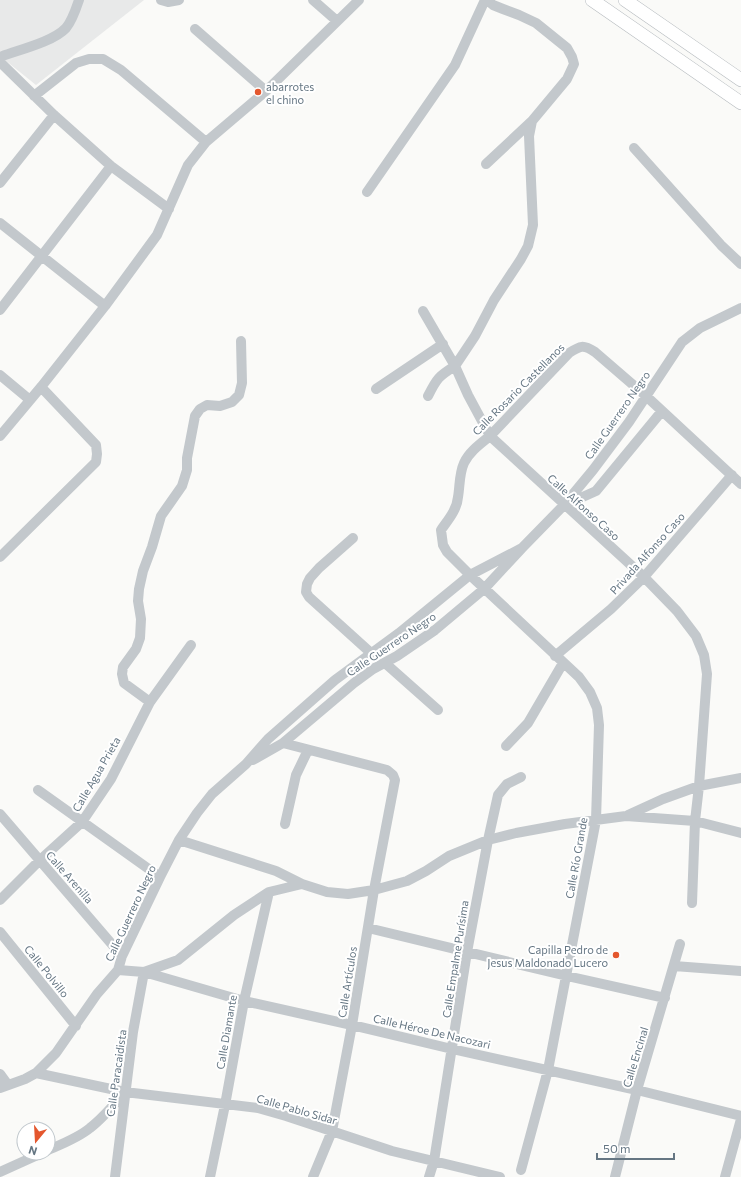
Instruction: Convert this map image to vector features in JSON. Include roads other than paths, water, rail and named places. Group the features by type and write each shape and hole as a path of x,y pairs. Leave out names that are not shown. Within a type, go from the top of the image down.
{"main road":[{"path":"592,0 741,103"},
{"path":"625,0 741,80"}],"street":[{"path":"0,57 47,40 59,34 67,27 80,0"},
{"path":"161,0 168,2 179,0"},
{"path":"313,0 338,21"},
{"path":"0,436 105,306 157,235 188,165 206,142 266,91 359,0"},
{"path":"367,192 455,65 486,0 503,10 519,15 536,23 567,48 574,64 567,79 532,121 486,164"},
{"path":"195,29 266,91"},
{"path":"34,96 76,62 89,59 103,59 121,70 206,142"},
{"path":"0,62 54,115 111,166 169,210"},
{"path":"0,183 54,115"},
{"path":"428,396 436,380 456,366 475,336 505,282 528,246 533,225 529,136 532,121"},
{"path":"634,148 741,264"},
{"path":"0,310 111,166"},
{"path":"0,223 105,306"},
{"name":"Calle Guerrero Negro","path":"246,764 283,743 354,683 435,630 484,589 564,505 593,470 646,396 682,342 700,328 741,308"},
{"name":"Calle Alfonso Caso","path":"423,311 456,366 468,395 490,436 644,577 677,611 696,636 704,655 707,674 700,786 695,821 692,903"},
{"path":"150,702 124,683 122,674 123,667 136,649 140,638 141,620 138,601 143,571 161,516 182,486 187,470 187,458 195,416 200,409 208,405 220,406 232,402 239,395 242,383 241,341"},
{"path":"376,389 443,344"},
{"name":"Calle Rosario Castellanos","path":"484,589 447,552 442,545 441,530 450,517 458,499 460,478 464,464 478,445 490,436 569,353 580,346 588,347 595,352 646,396 741,484"},
{"path":"0,375 30,400"},
{"path":"2,552 96,462 96,445 41,387"},
{"path":"564,505 596,491 662,411"},
{"name":"Privada Alfonso Caso","path":"555,656 611,609 644,577 732,475"},
{"path":"353,538 310,578 307,584 306,592 371,653"},
{"name":"Calle Guerrero Negro","path":"4,1087 25,1080 36,1073 56,1053 97,994 118,970 122,956 179,840 212,794 246,764 268,739 335,680 399,633 470,576 522,548"},
{"name":"Calle Río Grande","path":"484,589 579,677 590,692 597,708 599,725 596,820 548,1070 522,1170"},
{"name":"Calle Agua Prieta","path":"0,900 39,861 82,822 111,779 150,702 191,645"},
{"path":"385,663 438,710"},
{"path":"506,746 528,723 563,663"},
{"path":"283,743 308,750 296,775 285,824"},
{"name":"Calle Artículos","path":"308,750 387,770 396,780 374,890 352,1025 332,1131 313,1177"},
{"name":"Calle Empalme Purísima","path":"429,1177 434,1161 467,952 498,795 507,784 521,777"},
{"path":"626,816 663,799 700,786 741,778"},
{"path":"38,790 160,877"},
{"name":"Calle Arenilla","path":"0,814 122,956"},
{"path":"179,840 276,871 302,884 328,892 348,894 374,890 407,881 449,856 488,840 516,832 565,824 626,816 695,821 741,833"},
{"path":"144,972 178,960 234,915 269,892 302,884"},
{"name":"Calle Diamante","path":"210,1177 226,1105 244,1000 269,892"},
{"path":"368,928 665,998"},
{"name":"Calle Polvillo","path":"0,932 76,1026"},
{"name":"Calle Encinal","path":"615,1177 637,1090 680,944"},
{"path":"674,966 741,971"},
{"name":"Calle Héroe De Nacozari","path":"118,970 144,972 244,1000 452,1049 637,1090 741,1116"},
{"name":"Calle Paracaidista","path":"115,1177 124,1092 144,972"},
{"name":"Calle Pablo Sidar","path":"36,1073 124,1092 258,1108 392,1151 500,1177"},
{"path":"0,1074 4,1087"},
{"path":"56,1146 89,1129 111,1108 124,1092"},
{"path":"725,1177 741,1119"},
{"path":"0,1172 24,1161"}],"place":[{"name":"abarrotes el chino","path":"258,92"},
{"name":"Capilla Pedro de Jesus Maldonado Lucero","path":"616,955"}]}
